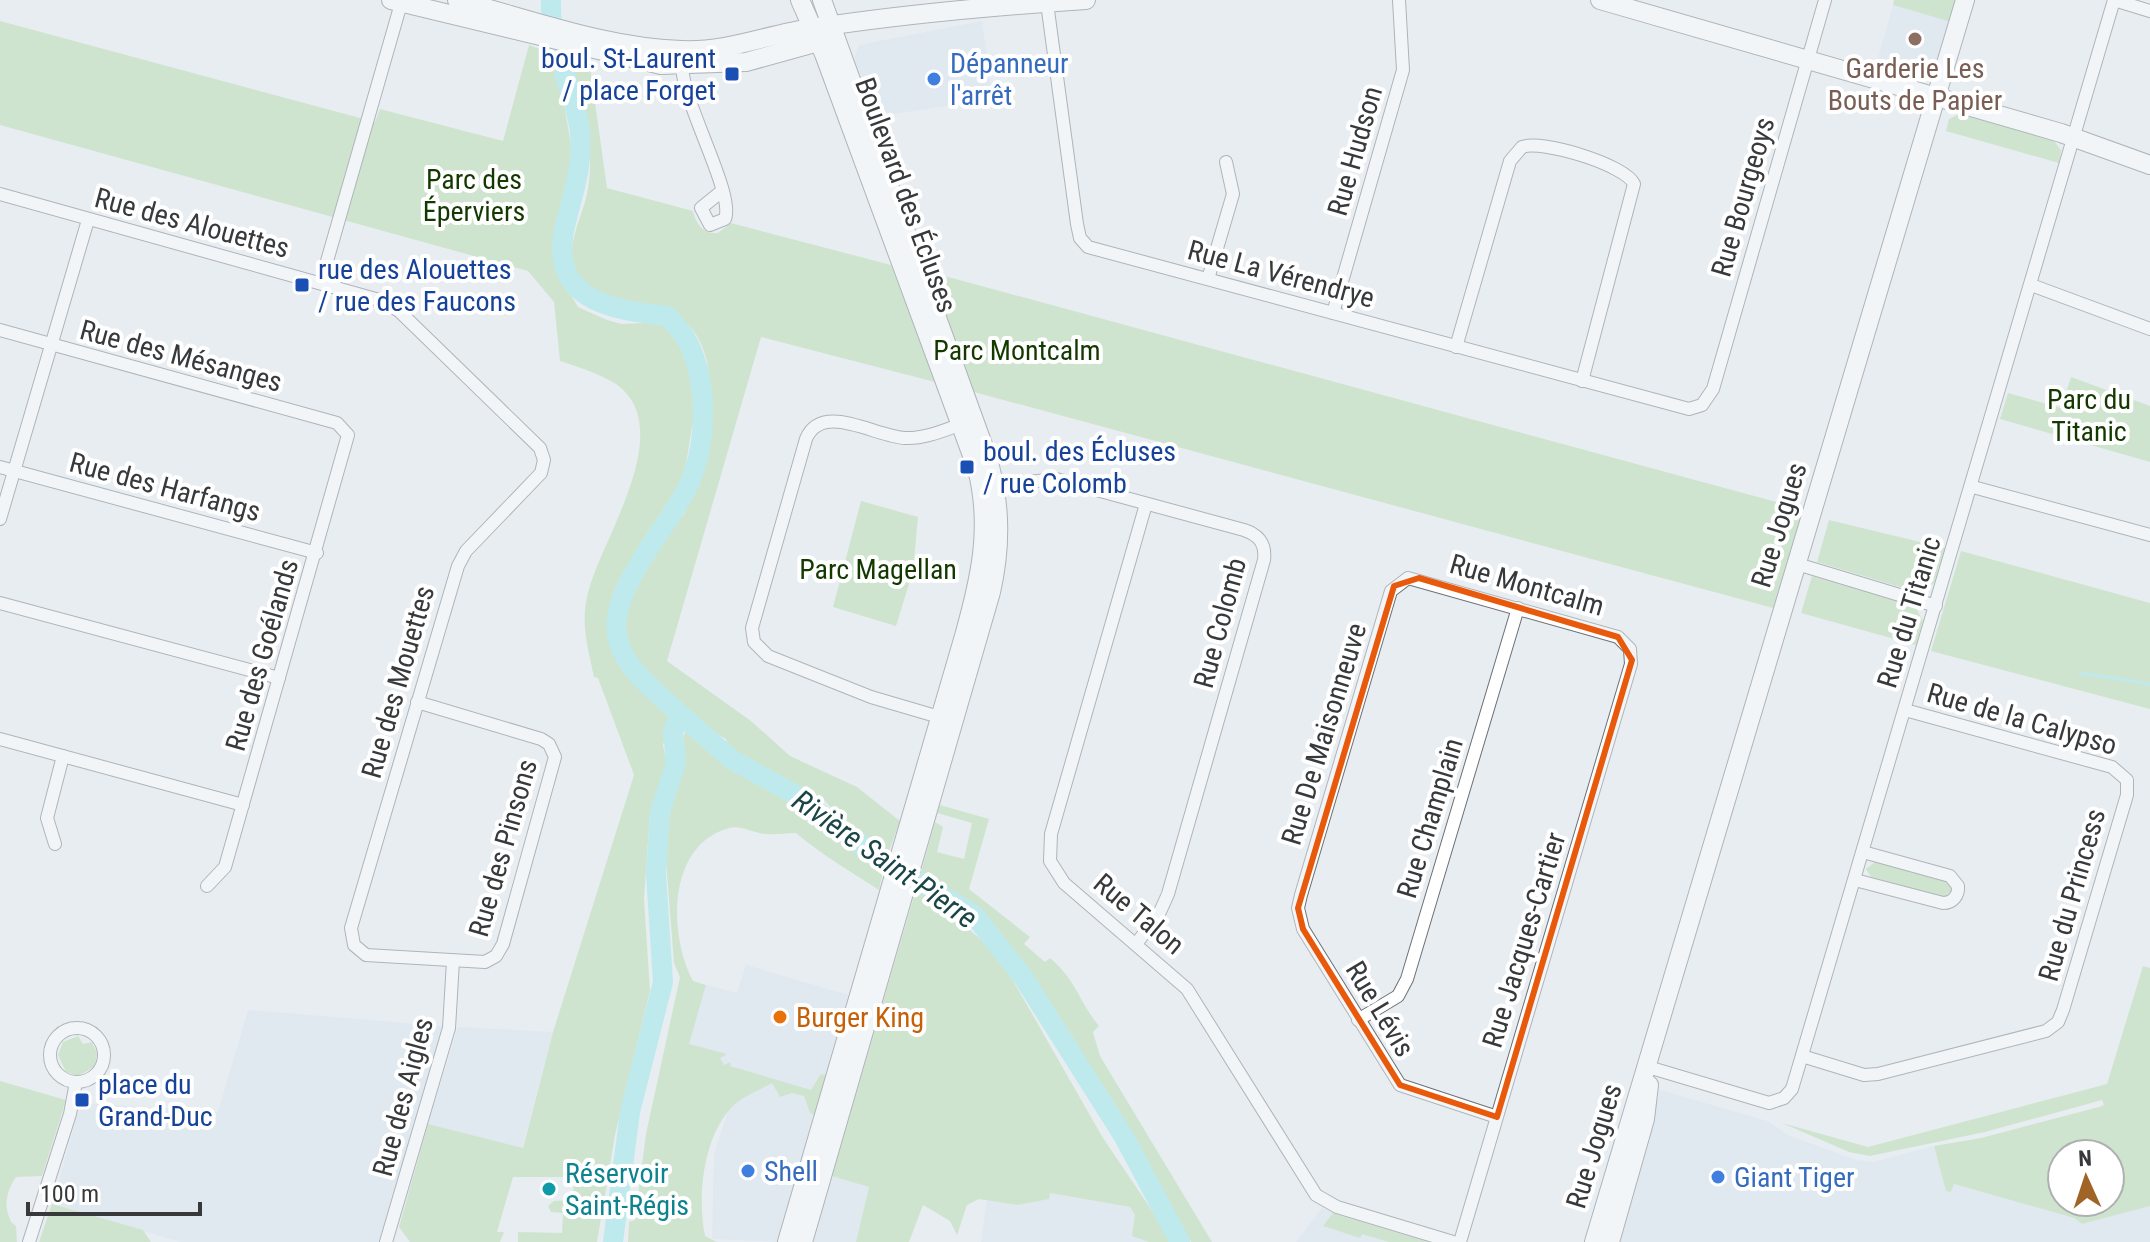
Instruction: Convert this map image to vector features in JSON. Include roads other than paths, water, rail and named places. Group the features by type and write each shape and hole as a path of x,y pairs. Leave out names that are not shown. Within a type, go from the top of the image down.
{"street":[{"path":"457,0 538,29"},
{"name":"Boulevard des Écluses","path":"787,1242 947,719 984,556 988,486 823,33 800,0"},
{"name":"Boulevard des Écluses","path":"822,0 823,33"},
{"path":"570,37 695,51 739,47 937,13 1086,0"},
{"name":"Rue Hudson","path":"1333,313 1403,70 1399,0"},
{"name":"Rue Bourgeoys","path":"1702,405 1713,389 1825,0"},
{"name":"Rue Jogues","path":"1594,1242 1965,0"},
{"path":"2114,0 2150,11"},
{"name":"Rue du Titanic","path":"1648,1067 1774,1102 1789,1094 1973,487 2114,0"},
{"path":"321,282 398,1 538,29 649,63 682,66 746,62 823,33"},
{"name":"Rue La Vérendrye","path":"1047,3 1080,238 1093,249 1689,409 1702,405"},
{"path":"1620,3 2075,138 2150,165"},
{"path":"682,66 685,91 722,191"},
{"path":"1456,347 1510,161 1522,147 1539,144 1620,168 1634,184 1582,381"},
{"path":"1208,279 1233,194 1226,162"},
{"name":"Rue des Alouettes","path":"0,194 371,296 394,307 537,444 544,460"},
{"path":"0,519 88,220"},
{"path":"2031,285 2150,329"},
{"name":"Rue des Mésanges","path":"0,330 337,423 347,432"},
{"path":"947,719 871,697 768,656 754,642 752,628 806,439 813,427 830,421 907,438 967,422"},
{"name":"Rue des Goélands","path":"207,886 225,867 348,444 347,432"},
{"name":"Rue des Mouettes","path":"453,961 371,956 354,945 352,924 460,561 538,477 544,460"},
{"name":"Rue des Harfangs","path":"0,467 317,553"},
{"name":"Rue Colomb","path":"988,486 1051,479 1249,531 1262,543 1265,556 1168,894 1159,914 1136,944"},
{"path":"1973,487 2150,535"},
{"name":"Rue Talon","path":"1146,504 1049,845 1050,861 1059,879 1191,993 1316,1195 1337,1207 1453,1242"},
{"path":"1797,564 1936,606"},
{"name":"Rue Montcalm","path":"1403,579 1419,578 1618,637 1631,652"},
{"name":"Rue De Maisonneuve","path":"1298,908 1391,591 1403,579"},
{"path":"0,603 279,678"},
{"name":"Rue Champlain","path":"1358,1020 1398,996 1407,979 1518,608"},
{"name":"Rue Jacques-Cartier","path":"1460,1242 1631,664 1631,652"},
{"name":"Rue des Pinsons","path":"417,702 541,739 554,751 555,765 503,944 494,958 481,963 453,961"},
{"name":"Rue de la Calypso","path":"1905,710 2112,767 2125,777"},
{"path":"0,739 243,805"},
{"path":"55,844 47,818 63,756"},
{"name":"Rue du Princess","path":"1802,1056 1873,1075 2055,1026 2063,1010 2128,791 2125,777"},
{"path":"1855,880 1943,903 1951,901 1957,894 1958,886 1950,876 1863,852"},
{"name":"Boulevard des Écluses","path":"803,1242 899,883"},
{"name":"Rue Lévis","path":"1298,908 1303,929 1400,1085 1497,1117"},
{"name":"Rue des Aigles","path":"386,1242 450,1025 453,961"},
{"path":"77,1029 98,1038 104,1057 97,1074 76,1082 60,1076 50,1055 61,1034 77,1029"},
{"name":"Rue Jogues","path":"1610,1242 1648,1107 1648,1067"},
{"path":"29,1242 70,1114 76,1082"}],"waterway":[{"path":"551,0 554,34 577,115 581,144 562,248 565,269 574,284 588,296 605,304 667,316 685,337 692,352 703,404 700,445 690,482 630,580 617,621 618,640 628,662 680,714 673,732 676,762 660,812 656,874 663,982 630,1112 613,1242"},
{"path":"2081,673 2150,684"},
{"name":"Rivière Saint-Pierre","path":"680,714 731,759 794,794 871,852 974,915 1023,977 1124,1137 1180,1242"}],"place":[{"name":"Garderie Les Bouts de Papier","path":"1915,39"},
{"name":"boul. St-Laurent / place Forget","path":"732,74"},
{"name":"Dépanneur l'arrêt","path":"934,79"},
{"name":"rue des Alouettes / rue des Faucons","path":"302,285"},
{"name":"boul. des Écluses / rue Colomb","path":"967,467"},
{"name":"Burger King","path":"780,1017"},
{"name":"place du Grand-Duc","path":"82,1100"},
{"name":"Shell","path":"748,1171"},
{"name":"Giant Tiger","path":"1718,1177"},
{"name":"Réservoir Saint-Régis","path":"549,1189"}],"park label":[{"name":"Parc des Éperviers","path":"474,195"},
{"name":"Parc Montcalm","path":"1017,350"},
{"name":"Parc du Titanic","path":"2089,415"},
{"name":"Parc Magellan","path":"878,569"}]}
